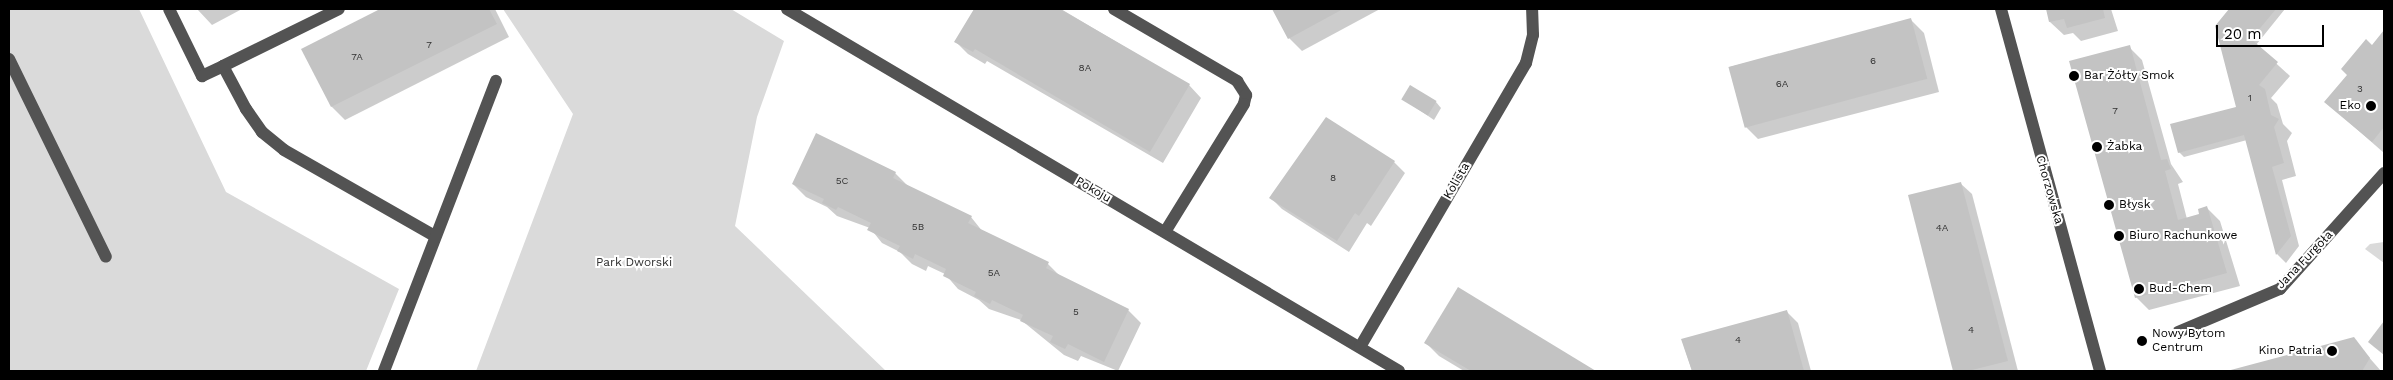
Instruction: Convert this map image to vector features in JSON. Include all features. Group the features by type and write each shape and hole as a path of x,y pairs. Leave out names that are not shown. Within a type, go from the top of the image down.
{"street":[{"path":"169,9 202,76 339,9"},
{"name":"Pokoju","path":"787,9 1400,371"},
{"path":"1114,9 1237,81 1246,95 1244,104 1165,232"},
{"name":"Kolista","path":"1360,347 1526,63 1533,35 1532,9"},
{"name":"Chorzowska","path":"2001,9 2100,371"},
{"path":"9,59 106,257"},
{"path":"223,66 246,109 262,132 284,150 435,236"},
{"path":"384,371 496,81"},
{"name":"Jana Furgoła","path":"2178,332 2280,289 2384,173"}],"green space":[{"path":"9,9 139,9 226,192 399,289 366,371 9,371"},
{"name":"Park Dworski","path":"503,9 731,9 784,41 757,117 735,226 886,371 476,371 573,114"},
{"path":"2384,242 2384,263 2365,249 2370,244"}],"building":[{"path":"380,9 489,9 497,24 331,107 301,49"},
{"path":"974,9 1060,9 1190,84 1150,152 975,49 973,52 954,42"},
{"path":"1272,9 1343,9 1288,39"},
{"path":"2046,9 2103,9 2105,18 2067,28 2064,19 2049,22"},
{"path":"2229,9 2276,9 2251,39 2278,62 2259,85 2265,89 2271,115 2279,119 2274,127 2284,163 2272,167 2291,236 2276,255 2244,135 2178,153 2170,124 2236,107 2215,26"},
{"path":"1911,18 1927,79 1745,128 1728,67"},
{"path":"2384,30 2384,127 2372,142 2324,102 2347,75 2341,69 2366,39 2372,45"},
{"path":"2130,45 2161,160 2167,159 2171,169 2165,171 2178,220 2199,214 2198,209 2207,206 2227,273 2135,298 2069,61"},
{"path":"1410,85 1437,101 1428,116 1401,100"},
{"path":"1326,117 1395,161 1359,216 1355,213 1337,241 1269,198"},
{"path":"816,133 896,172 893,178 972,216 968,223 1049,262 1046,268 1129,309 1104,362 1068,344 1065,349 1050,342 1053,336 1020,321 1023,315 992,300 990,304 974,296 976,292 943,276 946,269 915,254 913,259 897,251 900,246 867,230 871,223 838,207 836,210 822,203 824,199 792,184"},
{"path":"1961,182 2008,361 1968,371 1953,371 1908,195"},
{"path":"1458,287 1596,371 1471,371 1424,343"},
{"path":"1787,310 1804,371 1692,371 1681,339"},
{"path":"2384,321 2384,355 2368,342"},
{"name":"Kino Patria","path":"2354,337 2370,358 2362,371 2227,371"}],"place":[{"name":"Bar Żółty Smok","path":"2074,76"},
{"name":"Eko","path":"2371,106"},
{"name":"Żabka","path":"2097,147"},
{"name":"Błysk","path":"2109,205"},
{"name":"Biuro Rachunkowe","path":"2119,236"},
{"name":"Bud-Chem","path":"2139,289"},
{"name":"Nowy Bytom Centrum","path":"2142,341"},
{"name":"Kino Patria","path":"2332,351"}]}
